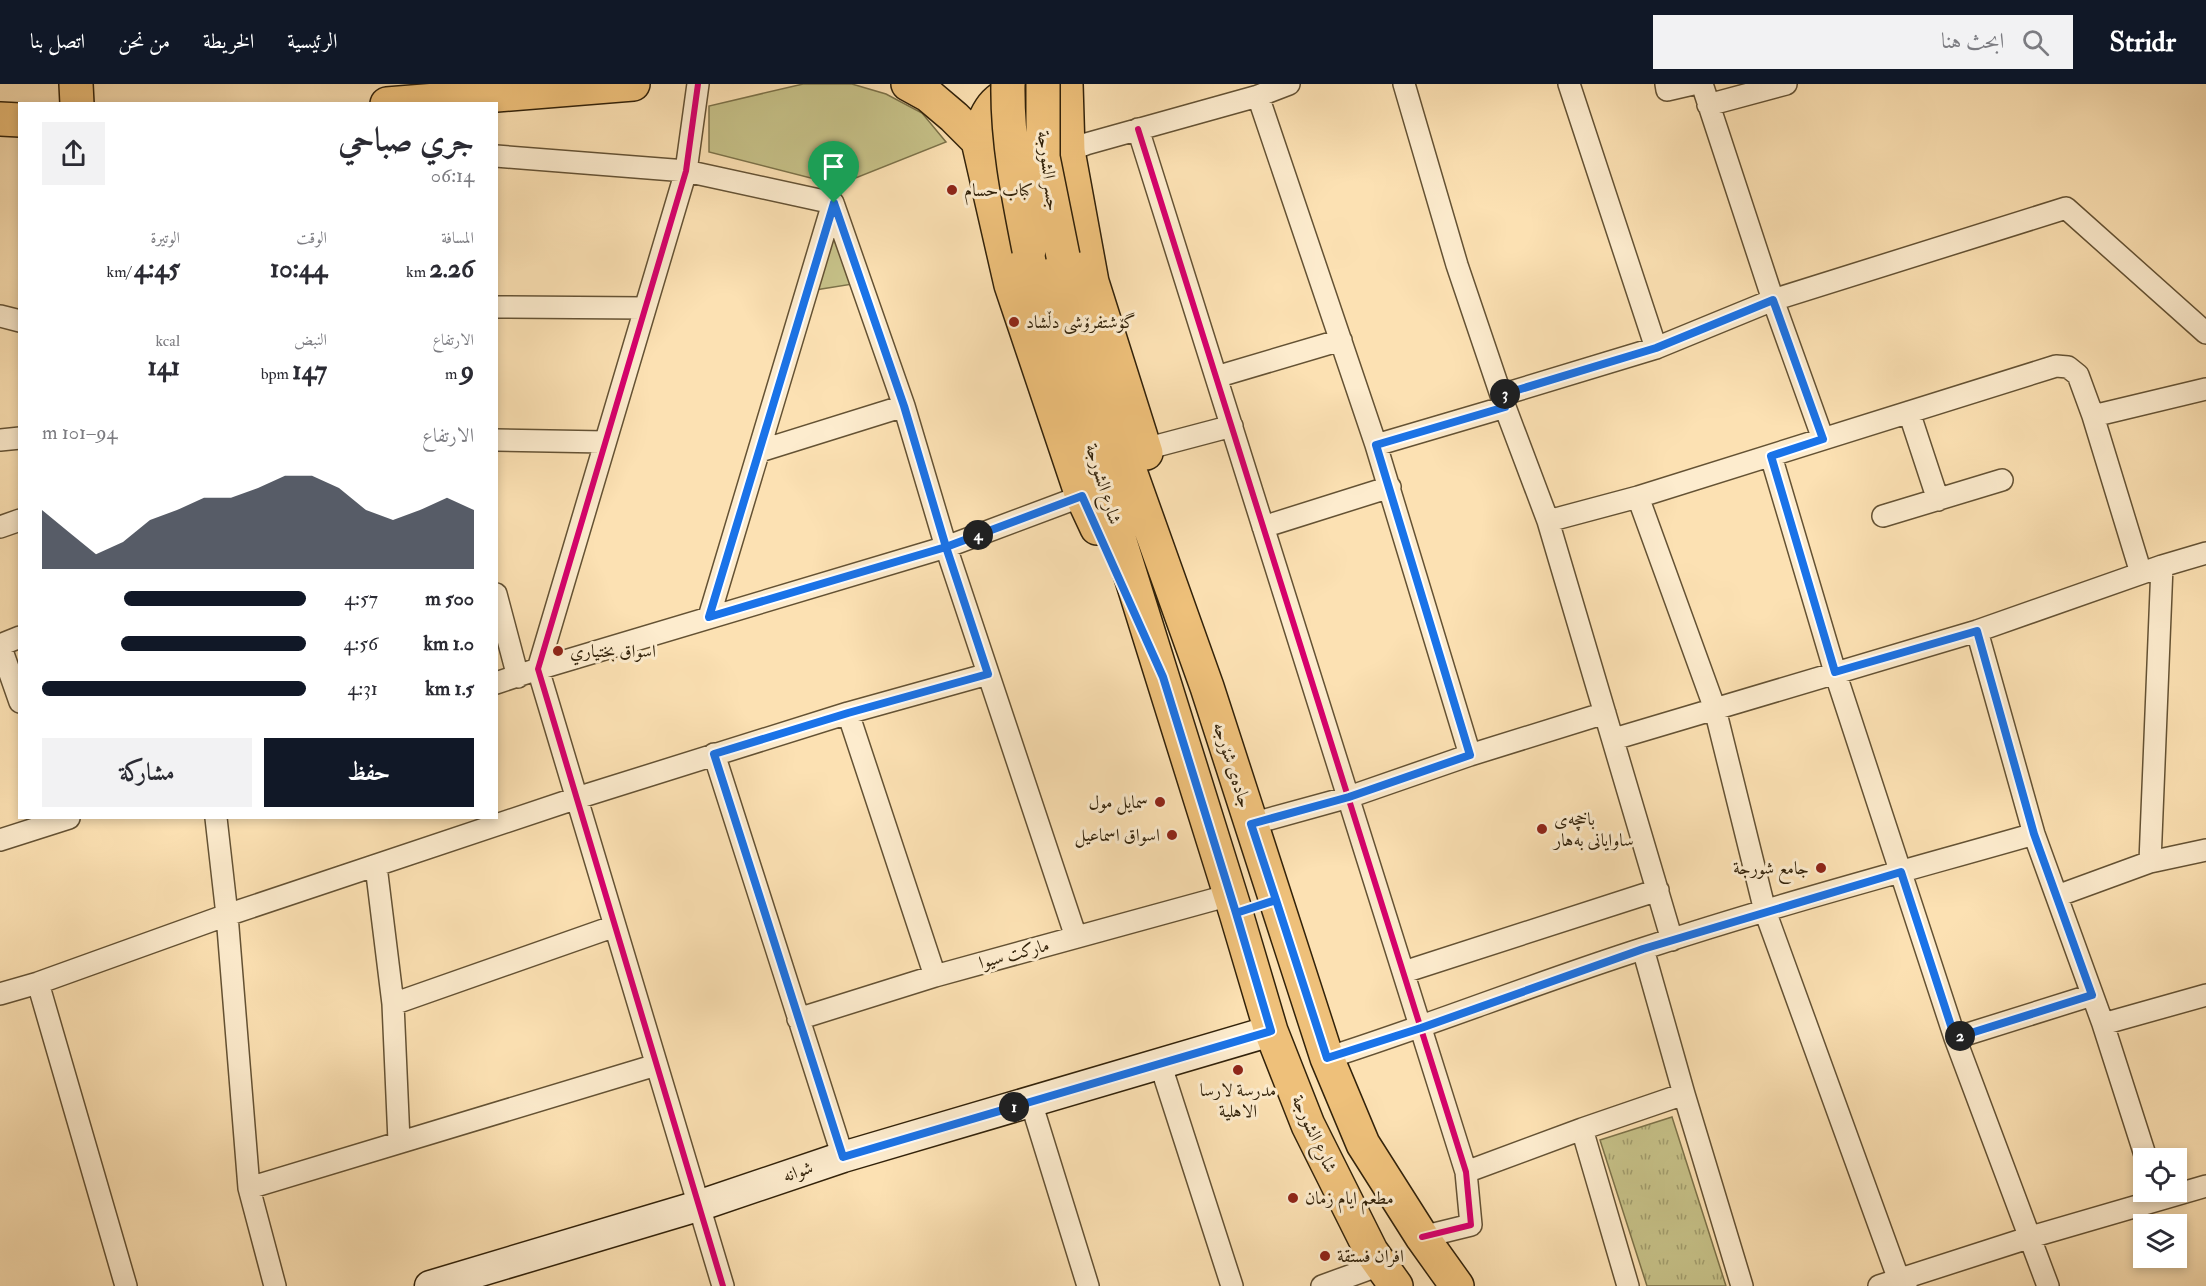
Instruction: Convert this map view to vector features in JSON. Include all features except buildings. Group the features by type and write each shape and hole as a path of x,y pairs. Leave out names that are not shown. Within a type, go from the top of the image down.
{"main road":[{"path":"69,84 78,84 77,102"},
{"path":"412,102 633,84"},
{"path":"908,84 928,95 978,141"},
{"name":"جسر الشورجة","path":"1008,84 1008,115 1014,174 1029,250"},
{"name":"جسر الشورجة","path":"1043,84 1043,157 1063,256"},
{"path":"1066,84 1068,151"},
{"path":"1163,677 1082,496 1011,285 978,141 983,118 988,110 1003,98 1021,93 1039,98 1053,110 1058,119 1068,151 1092,282 1145,449 1207,687"},
{"path":"0,119 18,120"},
{"name":"شارع الشورجة","path":"1029,250 1271,1031 1308,1125 1387,1279"},
{"name":"جادەی شۆرجە","path":"1063,256 1090,359 1207,687 1327,1058 1363,1144 1422,1237 1457,1286"},
{"path":"1233,904 1276,900"}],"street":[{"path":"698,84 686,171 538,669 723,1286"},
{"path":"1068,151 1258,96 1289,84"},
{"path":"1404,84 1458,265 1503,401 1548,521 1672,939"},
{"path":"1569,84 1656,348"},
{"path":"1666,84 1667,90 1693,84"},
{"path":"1702,84 1773,300 1823,439"},
{"path":"1708,105 1783,84"},
{"path":"1258,96 1390,488 1470,755"},
{"path":"1138,129 1466,1172 1471,1225 1422,1237"},
{"path":"498,156 686,171 834,203"},
{"path":"834,203 904,406 946,547 1076,937"},
{"path":"709,617 834,203"},
{"path":"1376,445 1656,348 1773,300 2066,208 2206,333"},
{"path":"498,307 645,308"},
{"path":"0,316 18,320"},
{"path":"1216,377 1341,340"},
{"path":"1548,521 1638,497 2056,366 2068,367 2078,375 2093,416 2141,573"},
{"path":"2093,416 2206,389"},
{"path":"760,451 904,406"},
{"path":"1909,412 1938,500"},
{"path":"1145,449 1232,426"},
{"path":"0,440 18,438"},
{"path":"498,440 605,442"},
{"path":"1771,456 1835,672 1955,1038 2048,1286"},
{"path":"1884,516 2001,480"},
{"path":"1263,527 1390,488"},
{"path":"498,682 946,547 1082,496"},
{"path":"1638,497 1715,709 1765,911 1895,1284 2136,1202"},
{"path":"0,527 18,521"},
{"path":"1614,740 1977,631 2141,573 2206,553"},
{"path":"2150,862 2162,566"},
{"path":"498,602 518,677"},
{"path":"1977,631 2034,834 2103,1024 2143,1148"},
{"path":"18,638 0,645 18,696"},
{"path":"0,994 38,983 227,915 577,798 848,713 988,674"},
{"path":"848,713 935,976"},
{"path":"1251,824 1349,797 1470,755 1605,713"},
{"path":"714,754 843,1157"},
{"path":"0,840 62,819"},
{"path":"216,819 227,915 249,1188 274,1286"},
{"path":"1327,1058 1421,1028 1672,939 2034,834"},
{"path":"2057,896 2150,862 2206,850"},
{"path":"376,866 393,1004 399,1141"},
{"path":"1404,972 1658,890"},
{"name":"مارکت سیوا","path":"798,1019 935,976 1076,937 1233,904"},
{"path":"393,1004 615,926"},
{"path":"1643,949 1742,1286"},
{"path":"38,983 126,1286"},
{"path":"2103,1024 2206,994"},
{"path":"1955,1038 2092,995"},
{"name":"شوانە","path":"430,1286 698,1206 843,1157 1271,1031"},
{"path":"1160,1063 1232,1286"},
{"path":"249,1188 656,1065"},
{"path":"1466,1172 1684,1094"},
{"path":"1031,1102 1088,1286"},
{"path":"1582,1129 1628,1286"},
{"path":"2187,1189 2206,1186"},
{"path":"1322,1286 1387,1279"}],"green space":[{"path":"803,84 852,84 886,94 922,113 946,142 838,185 709,152 709,106"},
{"path":"836,230 853,284 815,290"},
{"path":"1672,1117 1726,1286 1647,1286 1600,1140"}],"cycle path":[{"path":"698,84 686,171 538,669 723,1286"},
{"path":"1138,129 1466,1172 1471,1225 1422,1237"}],"place":[{"name":"كباب حسام","path":"952,190"},
{"name":"گۆشتفرۆشی دڵشاد","path":"1014,322"},
{"name":"اسواق بختياري","path":"558,651"},
{"name":"سمايل مول","path":"1160,802"},
{"name":"باخچەی ساوایانی بەهار","path":"1542,829"},
{"name":"اسواق اسماعيل","path":"1172,835"},
{"name":"جامع شورجة","path":"1821,868"},
{"name":"مدرسة لارسا الاهلية","path":"1238,1070"},
{"name":"مطعم ايام زمان","path":"1293,1198"},
{"name":"افران فستقة","path":"1325,1256"}],"route":[{"path":"834,203 709,617 946,547 1082,496 1163,677 1236,913 1256,907 1276,900 1251,824 1349,797 1470,755 1376,445 1505,407 1501,395 1656,348 1773,300 1823,439 1771,456 1835,672 1977,631 2034,834 2092,995 1955,1038 1901,872 1643,949 1421,1028 1327,1058 1276,900 1236,913 1271,1031 843,1157 714,754 848,713 988,674 946,547 904,406 834,203"}]}
